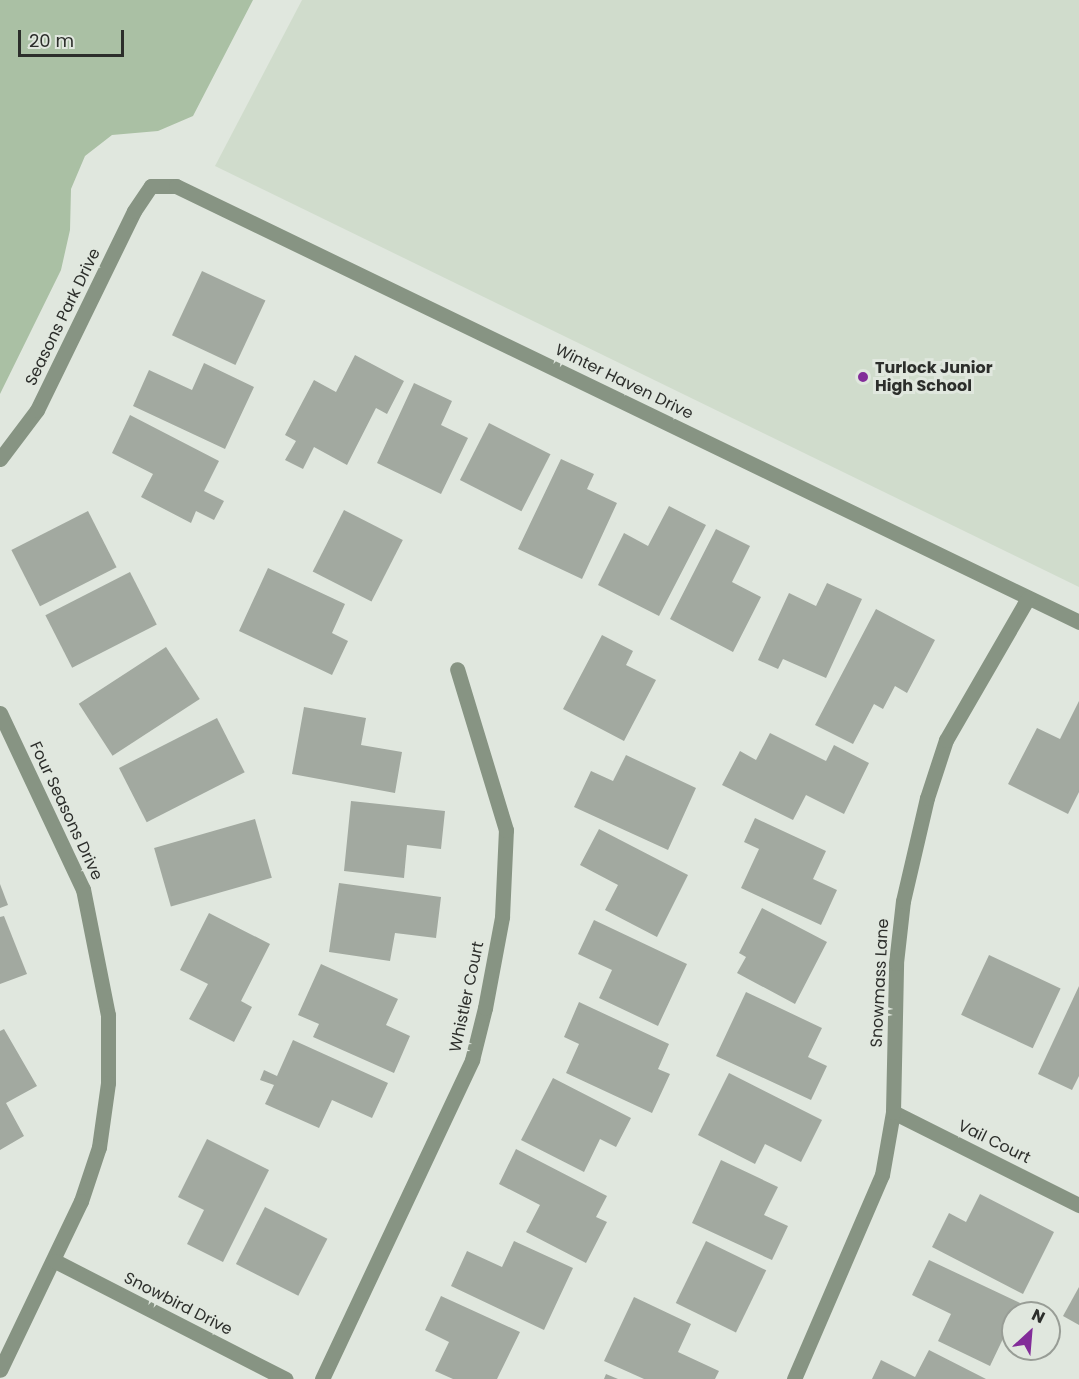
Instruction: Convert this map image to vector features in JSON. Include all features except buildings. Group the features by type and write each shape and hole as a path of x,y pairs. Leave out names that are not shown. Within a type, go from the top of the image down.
{"street":[{"name":"Seasons Park Drive","path":"0,459 37,410 151,186"},
{"name":"Winter Haven Drive","path":"151,186 176,186 1079,622"},
{"name":"Snowmass Lane","path":"794,1379 882,1175 893,1112 896,963 903,901 927,798 946,740 1028,598"},
{"name":"Whistler Court","path":"322,1379 472,1060 485,1008 502,918 506,830 457,669"},
{"name":"Four Seasons Drive","path":"0,713 83,889 108,1015 108,1083 99,1147 55,1261 0,1370"},
{"name":"Vail Court","path":"893,1112 1079,1205"},
{"name":"Snowbird Drive","path":"55,1261 286,1379"}],"shaded area":[{"name":"Turlock Junior High School","path":"302,0 1079,0 1079,587 215,166"}],"green space":[{"path":"0,0 253,0 193,116 158,131 112,135 85,156 71,189 70,230 61,270 0,394"}],"place":[{"name":"Turlock Junior High School","path":"863,377"}]}
